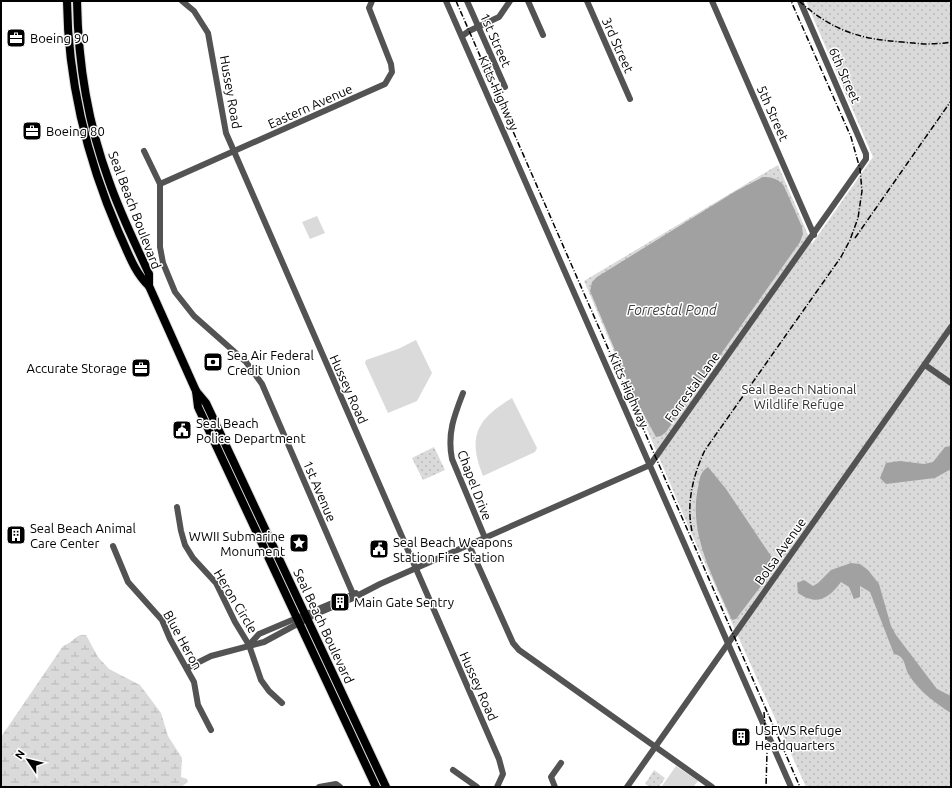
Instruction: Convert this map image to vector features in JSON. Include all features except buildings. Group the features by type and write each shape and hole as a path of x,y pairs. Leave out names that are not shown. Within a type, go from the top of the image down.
{"main road":[{"name":"Seal Beach Boulevard","path":"67,1 71,66 83,129 93,169 105,202 139,276 149,286 196,391 198,407 376,787"},
{"name":"Seal Beach Boulevard","path":"78,1 82,72 92,126 109,182 149,274 149,286"},
{"path":"83,129 92,126"},
{"name":"Seal Beach Boulevard","path":"196,391 206,402 386,787"}],"street":[{"name":"Hussey Road","path":"182,1 194,11 208,32 223,120 233,151 499,759 503,774 498,787"},
{"name":"Eastern Avenue","path":"160,184 385,84 392,72 391,64 369,8 372,1"},
{"name":"Kitts Highway","path":"446,1 791,787"},
{"name":"1st Street","path":"467,1 505,88"},
{"path":"462,36 499,17 510,1"},
{"path":"528,1 543,35"},
{"name":"3rd Street","path":"587,1 630,98"},
{"name":"5th Street","path":"712,1 814,234"},
{"name":"6th Street","path":"800,1 850,115 866,154 866,159"},
{"name":"1st Avenue","path":"144,151 160,184 160,247 168,277 188,309 246,362 262,384 353,594"},
{"name":"Forrestal Lane","path":"650,465 866,159"},
{"name":"Bolsa Avenue","path":"627,787 951,327"},
{"path":"924,365 951,383"},
{"name":"Chapel Drive","path":"463,393 451,423 449,446 452,459 485,538"},
{"path":"249,645 259,634 298,621 343,603 415,569 650,465"},
{"name":"Heron Circle","path":"178,507 181,531 185,544 193,558 216,583 235,622 249,645 261,680 269,691 282,703"},
{"path":"469,545 513,643 527,656 712,787"},
{"name":"Blue Heron","path":"113,546 128,582 162,620 170,639 194,682 202,715 211,730"},
{"path":"307,617 353,594 378,586"},
{"path":"187,668 211,656 264,642 298,621"},
{"path":"555,787 551,777 561,763"},
{"path":"453,770 477,787"},
{"path":"319,787 336,784 340,787"}],"green space":[{"name":"Seal Beach National Wildlife Refuge","path":"806,1 951,1 951,787 806,787 689,528 584,281 778,165 812,244 873,157"},
{"path":"317,216 325,233 310,239 302,222"},
{"path":"416,340 432,373 417,401 388,413 365,363 366,360 398,349"},
{"path":"512,398 537,448 535,452 483,476 476,450 478,430 490,413"},
{"path":"434,447 445,470 423,480 412,458"},
{"path":"80,635 86,635 98,657 109,669 140,685 161,713 168,736 182,758 181,777 187,779 188,782 181,787 1,787 1,737 63,646"},
{"path":"676,766 698,781 693,787 662,786"},
{"path":"654,770 665,778 659,787 650,787 645,784"}],"water":[{"name":"Forrestal Pond","path":"763,177 775,179 784,186 802,227 803,234 800,242 666,432 661,436 656,437 636,400 590,291 592,282 597,277 736,191"},
{"path":"951,446 951,469 935,478 886,484 880,478 886,463 900,461 924,464 933,462 945,447"},
{"path":"708,467 726,489 777,565 736,619 732,620 704,556 697,522 696,505 698,488 701,474"},
{"path":"851,563 860,564 868,570 879,584 891,626 896,635 937,689 951,696 951,713 933,701 922,691 907,672 903,659 894,654 870,592 860,586 860,597 854,599 849,587 841,582 831,593 822,599 811,599 798,593 797,583 804,580 813,586 831,570"}],"railway":[{"path":"456,1 800,787"},
{"path":"692,531 690,521 690,500 694,479 705,450 841,257 850,240 858,218 862,191 860,169 851,137 791,1"},
{"path":"799,1 834,26 859,35 886,41 933,44 951,42"},
{"path":"855,238 951,101"},
{"path":"764,712 767,752 766,787"}],"place":[{"name":"Boeing 90","path":"16,38"},
{"name":"Boeing 80","path":"32,131"},
{"name":"Sea Air Federal Credit Union","path":"213,362"},
{"name":"Accurate Storage","path":"141,368"},
{"name":"Seal Beach Police Department","path":"182,430"},
{"name":"Seal Beach Animal Care Center","path":"16,535"},
{"name":"WWII Submarine Monument","path":"299,543"},
{"name":"Seal Beach Weapons Station Fire Station","path":"379,549"},
{"name":"Main Gate Sentry","path":"340,602"},
{"name":"USFWS Refuge Headquarters","path":"741,737"}]}
